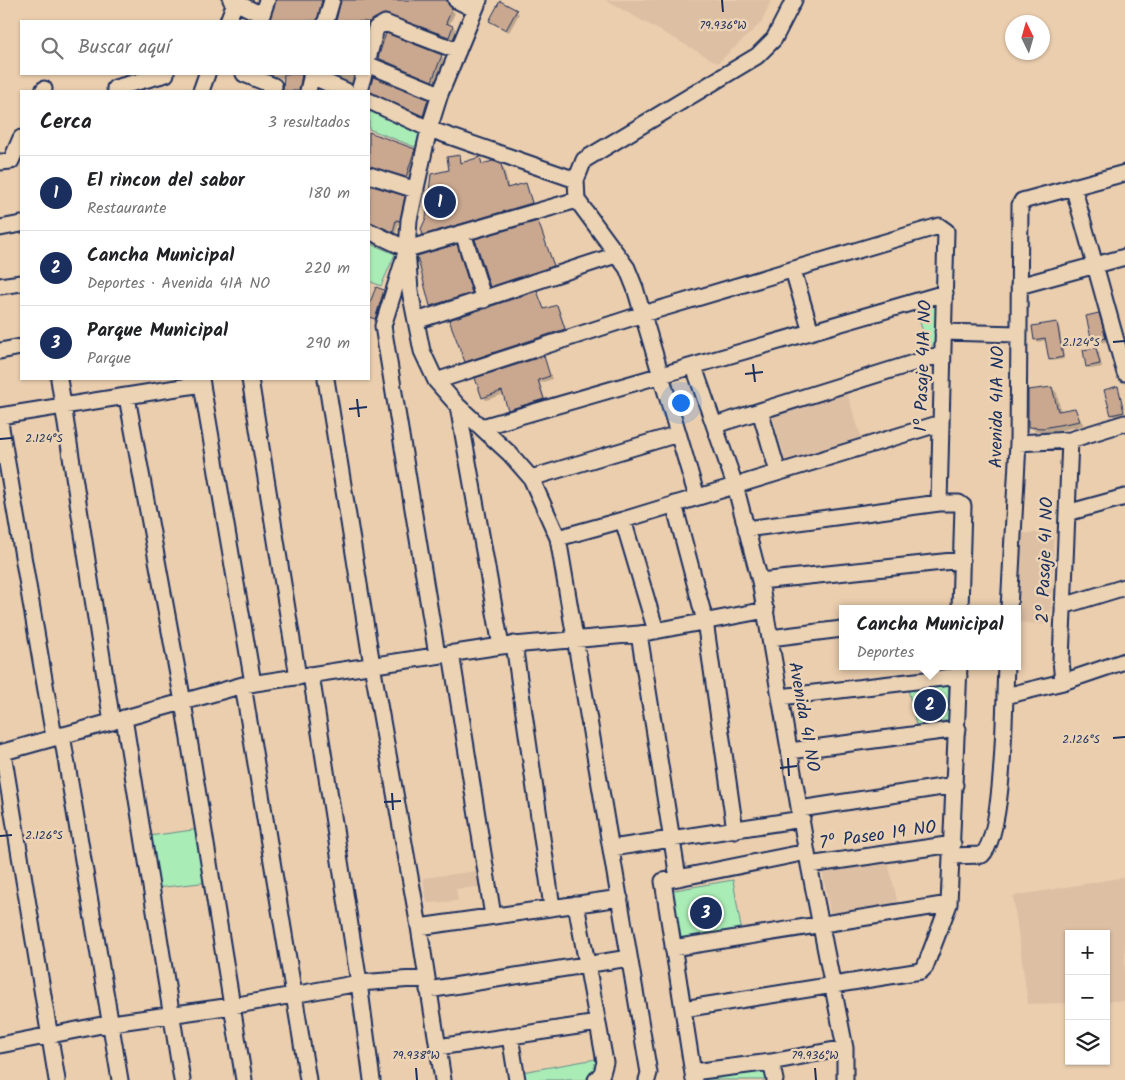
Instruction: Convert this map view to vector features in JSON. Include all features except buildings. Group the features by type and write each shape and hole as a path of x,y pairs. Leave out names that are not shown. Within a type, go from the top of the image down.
{"street":[{"path":"228,20 234,1 262,15 267,0"},
{"path":"326,20 332,0"},
{"path":"456,0 477,4 440,94 429,129 409,220 407,249 410,291 422,351 436,381 458,406 482,427 531,478 558,538 649,1073 647,1080"},
{"path":"697,497 643,314 627,268 577,200 576,180 584,160 757,56 774,39 794,0"},
{"path":"370,51 376,28 385,23 458,52"},
{"path":"370,65 440,94"},
{"path":"120,90 115,88 162,75"},
{"path":"201,90 207,75"},
{"path":"246,75 274,86"},
{"path":"308,90 311,75 344,90"},
{"path":"359,90 364,75"},
{"path":"370,101 429,129 576,180"},
{"path":"8,161 20,140"},
{"path":"1125,173 1073,186 1125,373"},
{"path":"370,175 416,190"},
{"name":"Avenida 41A NO","path":"1009,605 1018,443 1017,334 1020,205 1022,201 1073,186"},
{"path":"370,231 407,249 577,200"},
{"path":"0,228 20,224"},
{"name":"1º Pasaje 41A NO","path":"793,270 939,226 946,231 939,503"},
{"path":"463,233 484,300"},
{"path":"407,249 376,324 444,654 493,916"},
{"path":"416,322 616,255"},
{"path":"1019,286 1125,257"},
{"path":"436,381 643,314 793,270 811,332"},
{"path":"0,286 20,282"},
{"path":"482,427 661,377 945,293"},
{"path":"943,332 1017,334"},
{"path":"0,351 20,347"},
{"path":"715,425 942,354"},
{"name":"Avenida 41 NO","path":"694,367 735,485 760,581 808,858 845,1048 845,1080"},
{"path":"59,380 62,406 182,1080"},
{"path":"250,380 359,984 372,1080"},
{"path":"326,380 372,665 419,927 443,1080"},
{"path":"0,416 127,397 201,381 308,1080"},
{"path":"127,397 183,702 244,1080"},
{"path":"458,406 508,645 552,907"},
{"path":"760,410 778,472"},
{"path":"0,422 112,1023 120,1080"},
{"path":"558,538 623,520 940,423"},
{"path":"1018,443 1070,440 1125,423"},
{"path":"531,478 678,434"},
{"name":"2º Pasaje 41 NO","path":"1063,682 1061,660 1070,440"},
{"path":"1067,513 1125,497"},
{"path":"746,529 939,503 962,504 960,605"},
{"path":"674,504 705,621 735,830"},
{"path":"623,520 656,631"},
{"path":"760,581 962,560"},
{"path":"1063,606 1125,587"},
{"path":"57,1080 1,753 248,684 508,645 576,641 639,634 766,610"},
{"path":"770,638 839,629"},
{"path":"639,634 678,878 663,881 693,1076 845,1048"},
{"path":"1005,696 1063,682 1125,661"},
{"path":"952,850 982,855 987,851 993,831 1003,757 1006,670"},
{"path":"683,1009 922,971 930,960 950,904 959,671 780,697"},
{"path":"790,751 958,729"},
{"path":"612,848 735,830 801,814 955,785"},
{"name":"7º Paseo 19 NO","path":"678,878 808,858 952,850"},
{"path":"419,927 620,898"},
{"path":"576,904 605,1062 602,1073 596,1080"},
{"path":"673,948 822,926 950,904"},
{"path":"0,1045 112,1023 232,1006 359,984 428,984 629,958"},
{"path":"438,1047 598,1023"},
{"path":"510,1036 516,1080"},
{"path":"771,1062 775,1080"}],"shaded area":[{"path":"605,0 771,0 762,22 718,63"},
{"path":"846,390 863,442 787,466 772,415"},
{"path":"1020,533 1054,533 1050,625 1021,622 1021,605 1018,605"},
{"path":"886,855 899,908 831,918 821,864"},
{"path":"477,871 479,887 456,889 458,901 427,903 423,878"},
{"path":"1125,877 1125,1001 1110,1001 1110,930 1065,930 1065,1003 1028,1004 1013,896"}],"green space":[{"path":"370,110 422,131 415,147 370,129"},
{"path":"370,243 395,254 381,286 370,281"},
{"path":"937,304 934,345 928,347 916,310"},
{"path":"948,683 951,720 916,725 908,689"},
{"path":"200,829 209,882 156,888 149,836"},
{"path":"733,880 742,934 678,944 669,891"},
{"path":"596,1059 600,1071 592,1080 523,1080 522,1072"},
{"path":"767,1066 771,1080 697,1080 703,1075"}],"place":[{"name":"El rincon del sabor","path":"440,202"},
{"name":"Cancha Municipal","path":"930,705"},
{"name":"Parque Municipal","path":"706,913"}]}
